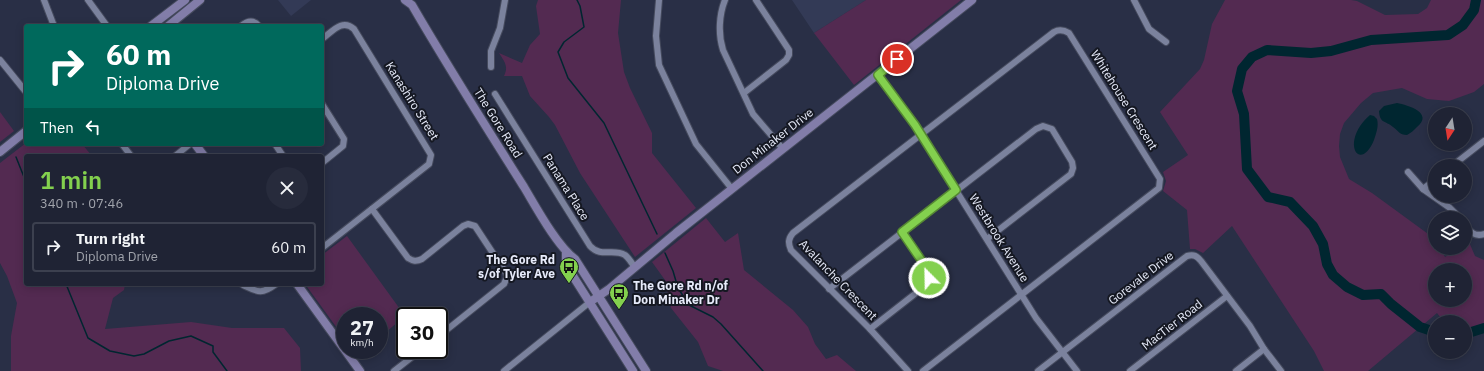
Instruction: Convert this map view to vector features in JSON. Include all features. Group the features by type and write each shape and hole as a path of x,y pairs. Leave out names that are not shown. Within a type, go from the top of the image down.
{"main road":[{"path":"154,24 184,0"},
{"path":"170,24 200,0"},
{"name":"The Gore Road","path":"405,0 413,2 455,77 566,253 575,259 646,371"},
{"name":"Don Minaker Drive","path":"590,302 635,268 676,233 972,0"},
{"path":"0,152 24,133"},
{"name":"The Gore Road","path":"566,253 566,265 633,371"},
{"path":"298,286 360,371"}],"street":[{"path":"44,0 53,24"},
{"path":"88,0 106,24"},
{"path":"491,67 491,51 500,28 505,0"},
{"path":"659,0 656,36 659,65 696,144 732,189"},
{"path":"725,0 722,12 720,41 753,114 783,149"},
{"path":"744,93 789,56 789,50 756,0"},
{"path":"1134,0 1149,29 1166,42"},
{"path":"242,24 249,22 257,24"},
{"name":"Kanashiro Street","path":"324,37 340,25 350,25 354,29 431,155 428,164 324,246"},
{"name":"Whitehouse Crescent","path":"921,134 1054,32 1061,30 1069,33 1161,182 1157,190 1022,295"},
{"path":"0,60 24,90"},
{"name":"Westbrook Avenue","path":"878,75 921,134 1036,318 1077,371"},
{"name":"Panama Place","path":"495,94 590,246 599,252 621,253 626,256 635,268"},
{"path":"324,107 344,139 343,146 324,161"},
{"path":"829,289 1036,129 1043,126 1052,129 1072,162 1073,168 1071,174 987,239"},
{"name":"Avalanche Crescent","path":"908,371 791,250 789,245 790,237 793,233 921,134"},
{"path":"1461,159 1484,141"},
{"path":"178,154 188,146"},
{"path":"1408,172 1423,189 1453,211"},
{"path":"1423,189 1428,185"},
{"path":"372,209 408,258 413,261 417,262 422,259 463,226 468,224 475,226 506,273 507,277 504,284 448,329"},
{"path":"870,330 925,286 929,278 928,270 902,232"},
{"path":"1472,233 1477,235 1484,234"},
{"name":"Gorevale Drive","path":"1038,371 1187,256 1191,255 1198,257 1250,326 1264,349 1281,371"},
{"path":"244,286 259,292 266,291 273,286"},
{"path":"924,371 1022,295"},
{"name":"MacTier Road","path":"1130,371 1227,296"},
{"path":"504,371 590,302"},
{"path":"1236,371 1264,349"},
{"path":"394,371 409,359"}],"shaded area":[{"path":"278,0 311,0 291,16"},
{"path":"538,0 621,0 618,33 624,72 630,88 652,133 652,153 696,208 635,257 580,173 555,125 530,96 522,76 504,76 506,66 499,53 522,63 530,45 540,34 536,6"},
{"path":"792,0 866,0 814,33"},
{"path":"866,0 961,0 854,85 814,33"},
{"path":"1225,0 1351,0 1357,1 1385,15 1418,14 1427,8 1431,0 1484,0 1484,84 1474,92 1449,101 1427,99 1402,88 1373,93 1361,103 1344,123 1340,134 1339,146 1340,157 1349,179 1372,193 1428,234 1428,255 1444,255 1445,257 1448,255 1472,255 1472,249 1475,256 1484,260 1484,327 1472,335 1472,315 1439,315 1437,313 1435,315 1428,315 1428,321 1368,371 1324,371 1314,351 1232,226 1203,253 1195,249 1190,249 1187,210 1163,191 1166,181 1163,172 1188,155 1160,112 1200,69 1204,60 1212,24"},
{"path":"1397,103 1418,110 1423,118 1414,130 1407,135 1401,134 1380,118 1379,111 1384,106"},
{"path":"0,112 14,131 0,142"},
{"path":"1370,115 1374,116 1378,122 1376,135 1369,150 1363,154 1358,154 1355,150 1354,144 1356,135 1361,125"},
{"path":"24,145 24,146 84,146 90,154 24,154 24,286 125,286 124,290 113,298 105,329 191,322 232,328 284,328 300,348 301,371 11,371 11,336 17,303 7,276 0,263 0,163"},
{"path":"706,218 725,242 738,233 744,270 793,310 808,327 815,344 826,359 837,355 856,371 723,371 708,366 698,342 671,308 665,280 652,262"},
{"path":"347,236 398,307 396,307 396,324 388,330 388,307 336,307 336,327 306,286 324,286 324,253"}],"waterway":[{"path":"577,0 580,6 584,27 564,42 558,52 568,78 604,123 657,234"},
{"path":"1428,330 1420,327 1381,294 1363,295 1347,287 1333,275 1327,264 1323,244 1313,226 1290,202 1268,197 1247,169 1244,114 1237,91 1242,69 1252,57 1267,50 1311,53 1331,51 1371,40 1448,35 1463,25 1474,10 1476,0"},
{"path":"16,157 24,177"},
{"path":"665,253 673,271 678,288 689,305 713,317 721,324 763,371"},
{"path":"67,286 88,338 110,351 134,356 144,354 169,341 191,336 213,346 213,352 227,371"},
{"path":"1472,332 1484,328"}],"place":[{"name":"The Gore Rd s/of Tyler Ave","path":"569,284"},
{"name":"The Gore Rd n/of Don Minaker Dr","path":"619,310"}],"route":[{"path":"897,59 878,75 915,125 956,190 902,232 928,270 929,278"}]}
